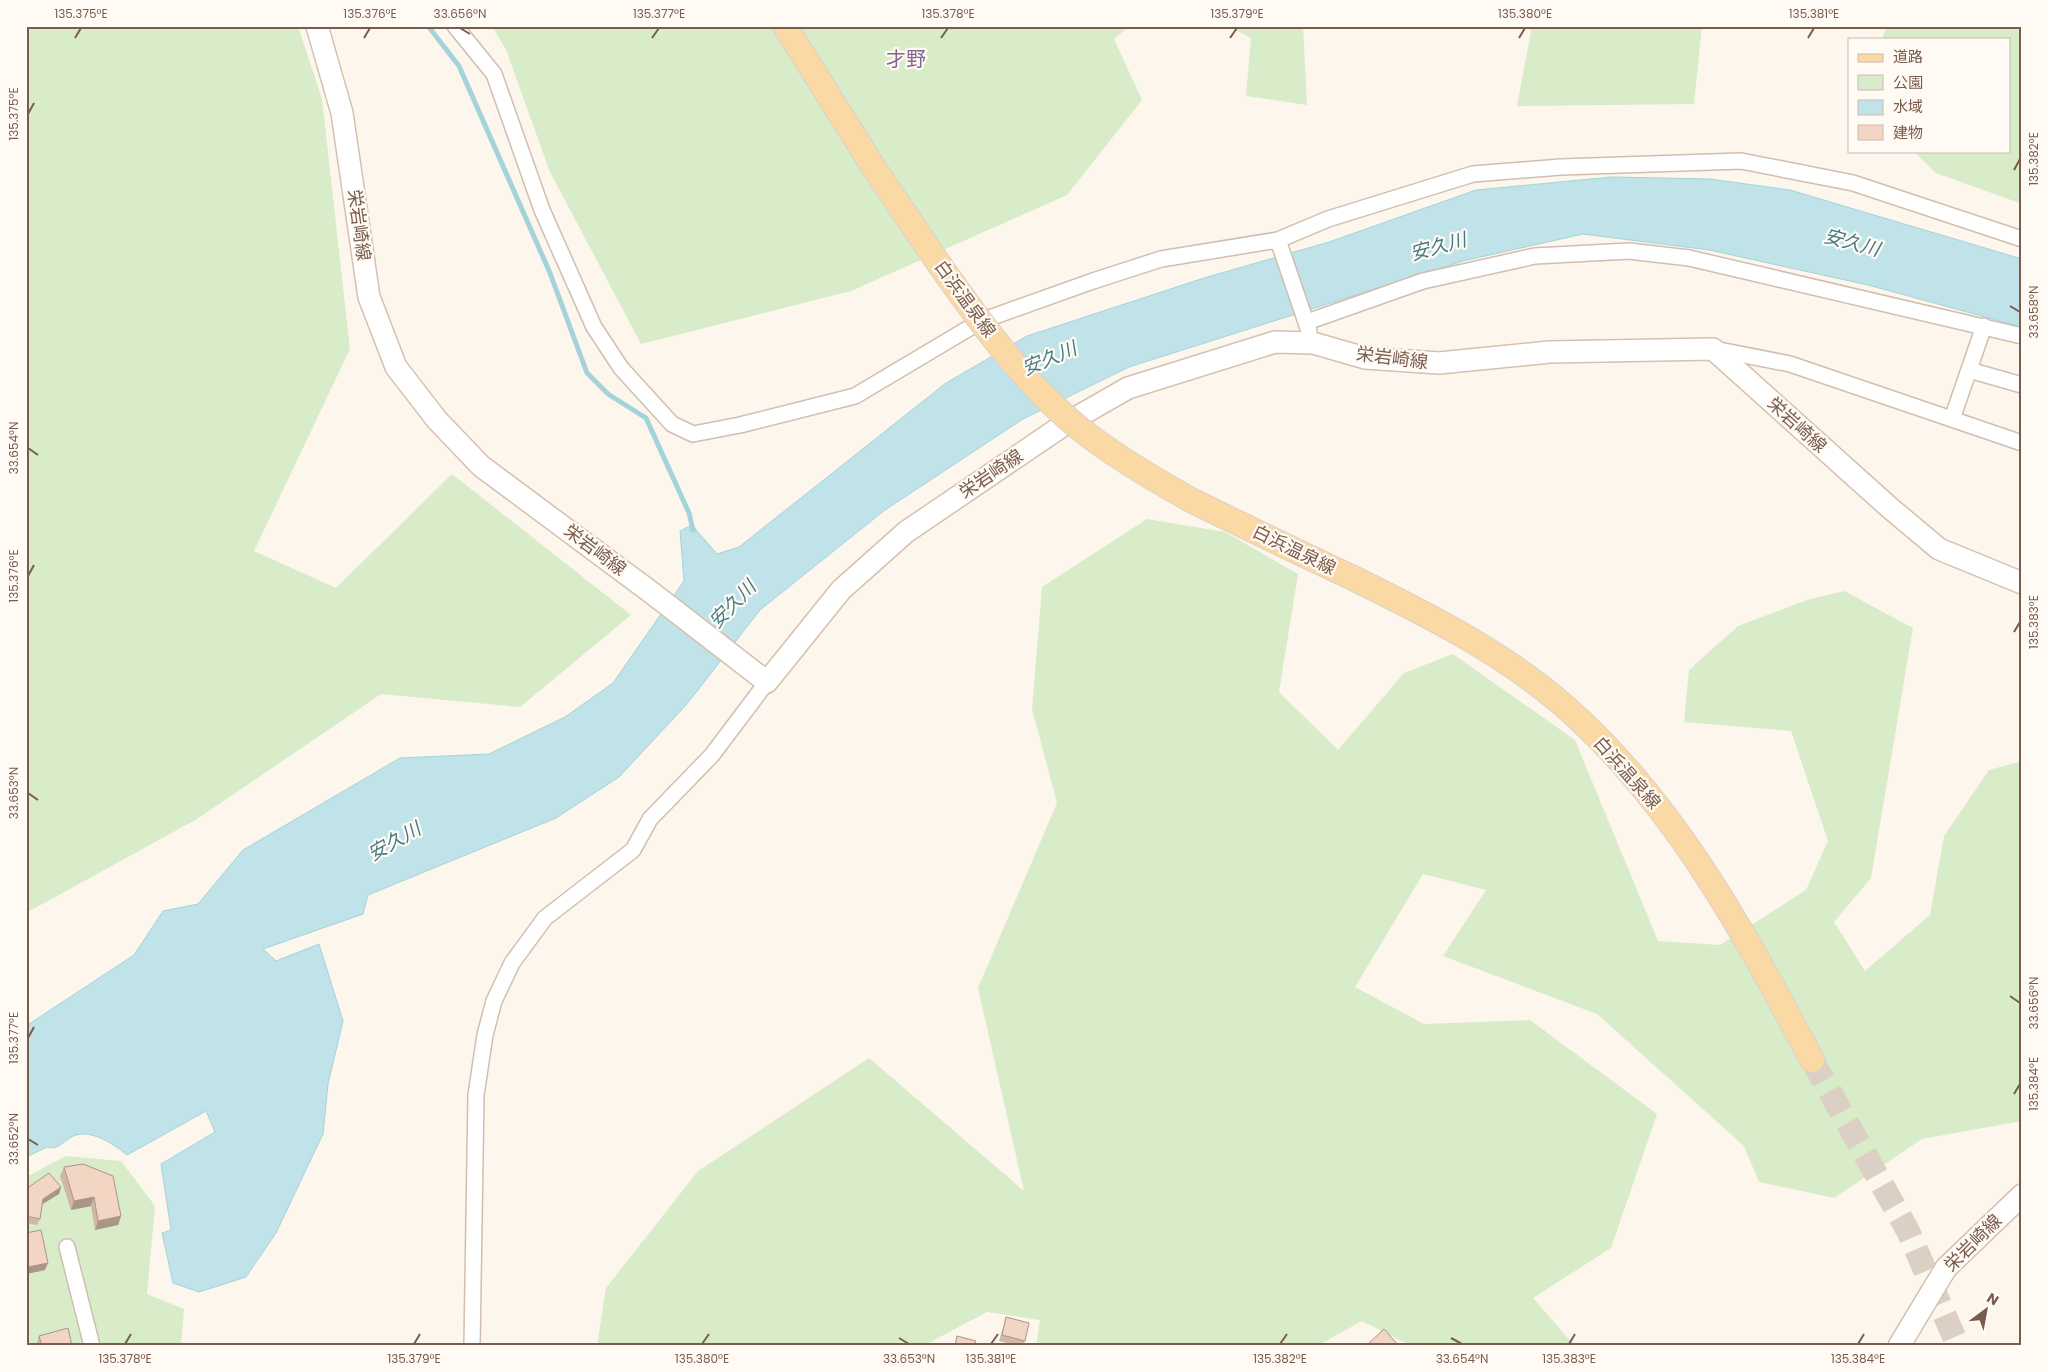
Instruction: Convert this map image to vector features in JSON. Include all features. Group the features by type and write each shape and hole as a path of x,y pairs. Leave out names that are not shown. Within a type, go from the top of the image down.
{"main road":[{"name":"栄岩崎線","path":"317,26 342,113 369,297 396,367 437,420 481,466 652,593 767,682 841,590 906,532 1065,424 1128,388 1275,342 1313,343 1365,358 1439,363 1550,352 1713,349 1890,508 1940,549 2022,583"},
{"path":"768,26 874,168"},
{"name":"白浜温泉線","path":"786,26 874,168 939,264 991,335 1045,396 1078,427 1110,451 1191,500 1436,620 1524,674 1562,704 1632,775 1697,860 1755,954 1812,1060"},
{"name":"栄岩崎線","path":"1899,1346 1946,1268 2022,1195"}],"street":[{"path":"455,26 494,74 542,210 594,327 622,368 672,424 693,434 740,426 855,396 981,321 1093,281 1161,259 1280,244 1328,219 1473,174 1561,167 1741,161 1853,183 2022,239"},
{"path":"1280,244 1313,343"},
{"path":"1307,322 1423,281 1535,256 1629,251 1689,258 2022,336"},
{"path":"1952,419 1984,326"},
{"path":"1713,349 1790,364 2022,443"},
{"path":"1969,370 2022,385"},
{"path":"472,1346 476,1096 485,1035 494,1001 512,962 545,918 632,850 650,818 712,755 767,682"},
{"path":"67,1247 92,1346"}],"green space":[{"path":"26,26 298,26 322,99 350,349 254,551 336,588 452,474 631,615 520,707 381,694 197,819 26,913"},
{"path":"492,26 1129,26 1114,39 1142,100 1067,195 851,291 641,344 550,172 506,50"},
{"path":"1228,26 1303,26 1307,105 1246,96 1251,38"},
{"path":"1532,26 1702,26 1694,104 1517,106"},
{"path":"1887,26 2022,26 2022,204 1936,173 1914,152 2010,152 2010,38 1882,38"},
{"path":"1147,519 1225,532 1298,574 1279,692 1338,750 1404,673 1453,654 1575,740 1658,941 1720,945 1806,890 1828,841 1791,731 1684,722 1689,670 1738,626 1807,600 1844,591 1913,628 1871,878 1834,922 1865,971 1930,915 1944,836 1989,770 2022,761 2022,1121 1922,1139 1834,1198 1759,1182 1744,1146 1597,1014 1443,956 1486,890 1423,874 1355,987 1424,1024 1530,1020 1657,1114 1611,1248 1533,1298 1575,1346 1411,1346 1362,1321 1317,1346 1036,1346 1040,1320 987,1312 923,1346 597,1346 606,1288 698,1171 869,1058 1024,1191 978,988 1057,803 1032,709 1042,587"},
{"path":"66,1156 121,1161 155,1206 147,1294 184,1309 181,1346 26,1346 26,1177"}],"water":[{"name":"安久川","path":"1612,177 1710,179 1790,190 2022,259 2022,327 1868,285 1709,250 1583,234 1463,261 1129,367 1023,419 885,510 760,610 687,704 619,777 556,818 368,895 363,914 263,949 276,961 319,944 343,1021 328,1084 323,1134 276,1233 246,1277 199,1292 173,1283 162,1233 171,1230 161,1164 215,1132 206,1111 127,1155 103,1139 83,1134 76,1135 62,1144 51,1148 47,1147 26,1157 26,1026 134,955 163,911 198,904 243,850 400,758 489,754 565,717 613,683 684,581 680,531 692,525 717,554 739,547 946,383 1027,336 1204,278 1329,242 1476,190"}],"building":[{"path":"83,1164 113,1176 121,1216 98,1221 94,1197 74,1201 64,1167"},
{"path":"49,1173 61,1187 43,1199 40,1219 26,1216 26,1189"},
{"path":"41,1230 48,1263 28,1267 26,1259 26,1233"},
{"path":"1006,1317 1029,1323 1025,1341 1002,1335"},
{"path":"68,1328 72,1346 42,1346 39,1336"},
{"path":"1384,1329 1399,1346 1366,1346"},
{"path":"957,1336 976,1341 974,1346 955,1346"}],"waterway":[{"path":"428,26 459,66 550,273 587,373 608,394 646,418 689,513 693,530"}],"tunnel":[{"path":"1812,1060 1908,1231 1958,1346"}],"district":[{"name":"才野","path":"906,59"}]}
